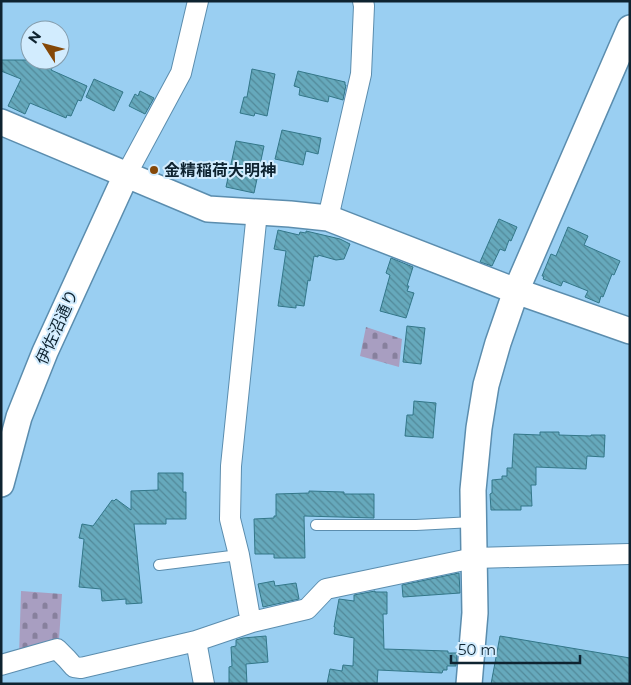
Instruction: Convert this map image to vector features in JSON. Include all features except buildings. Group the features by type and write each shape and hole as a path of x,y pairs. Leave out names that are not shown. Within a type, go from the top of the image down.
{"street":[{"path":"126,175 181,73 198,1"},
{"path":"328,218 361,74 363,1"},
{"path":"469,684 475,613 474,490 478,428 486,385 498,342 516,291 630,28"},
{"path":"1,122 208,209 328,218 516,291 630,331"},
{"name":"伊佐沼通り","path":"2,479 20,417 44,352 126,175"},
{"path":"252,622 230,520 231,466 257,212"},
{"path":"1,666 56,649 74,667 81,668 196,641 252,622 307,609 326,589 474,558 630,554"},
{"path":"196,641 204,684"}],"lane":[{"path":"316,524 416,525 473,522"},
{"path":"159,565 239,555"}],"green space":[{"path":"366,327 402,339 399,367 360,356"},
{"path":"21,591 62,594 59,640 19,656"}],"place":[{"name":"金精稲荷大明神","path":"154,170"}]}
